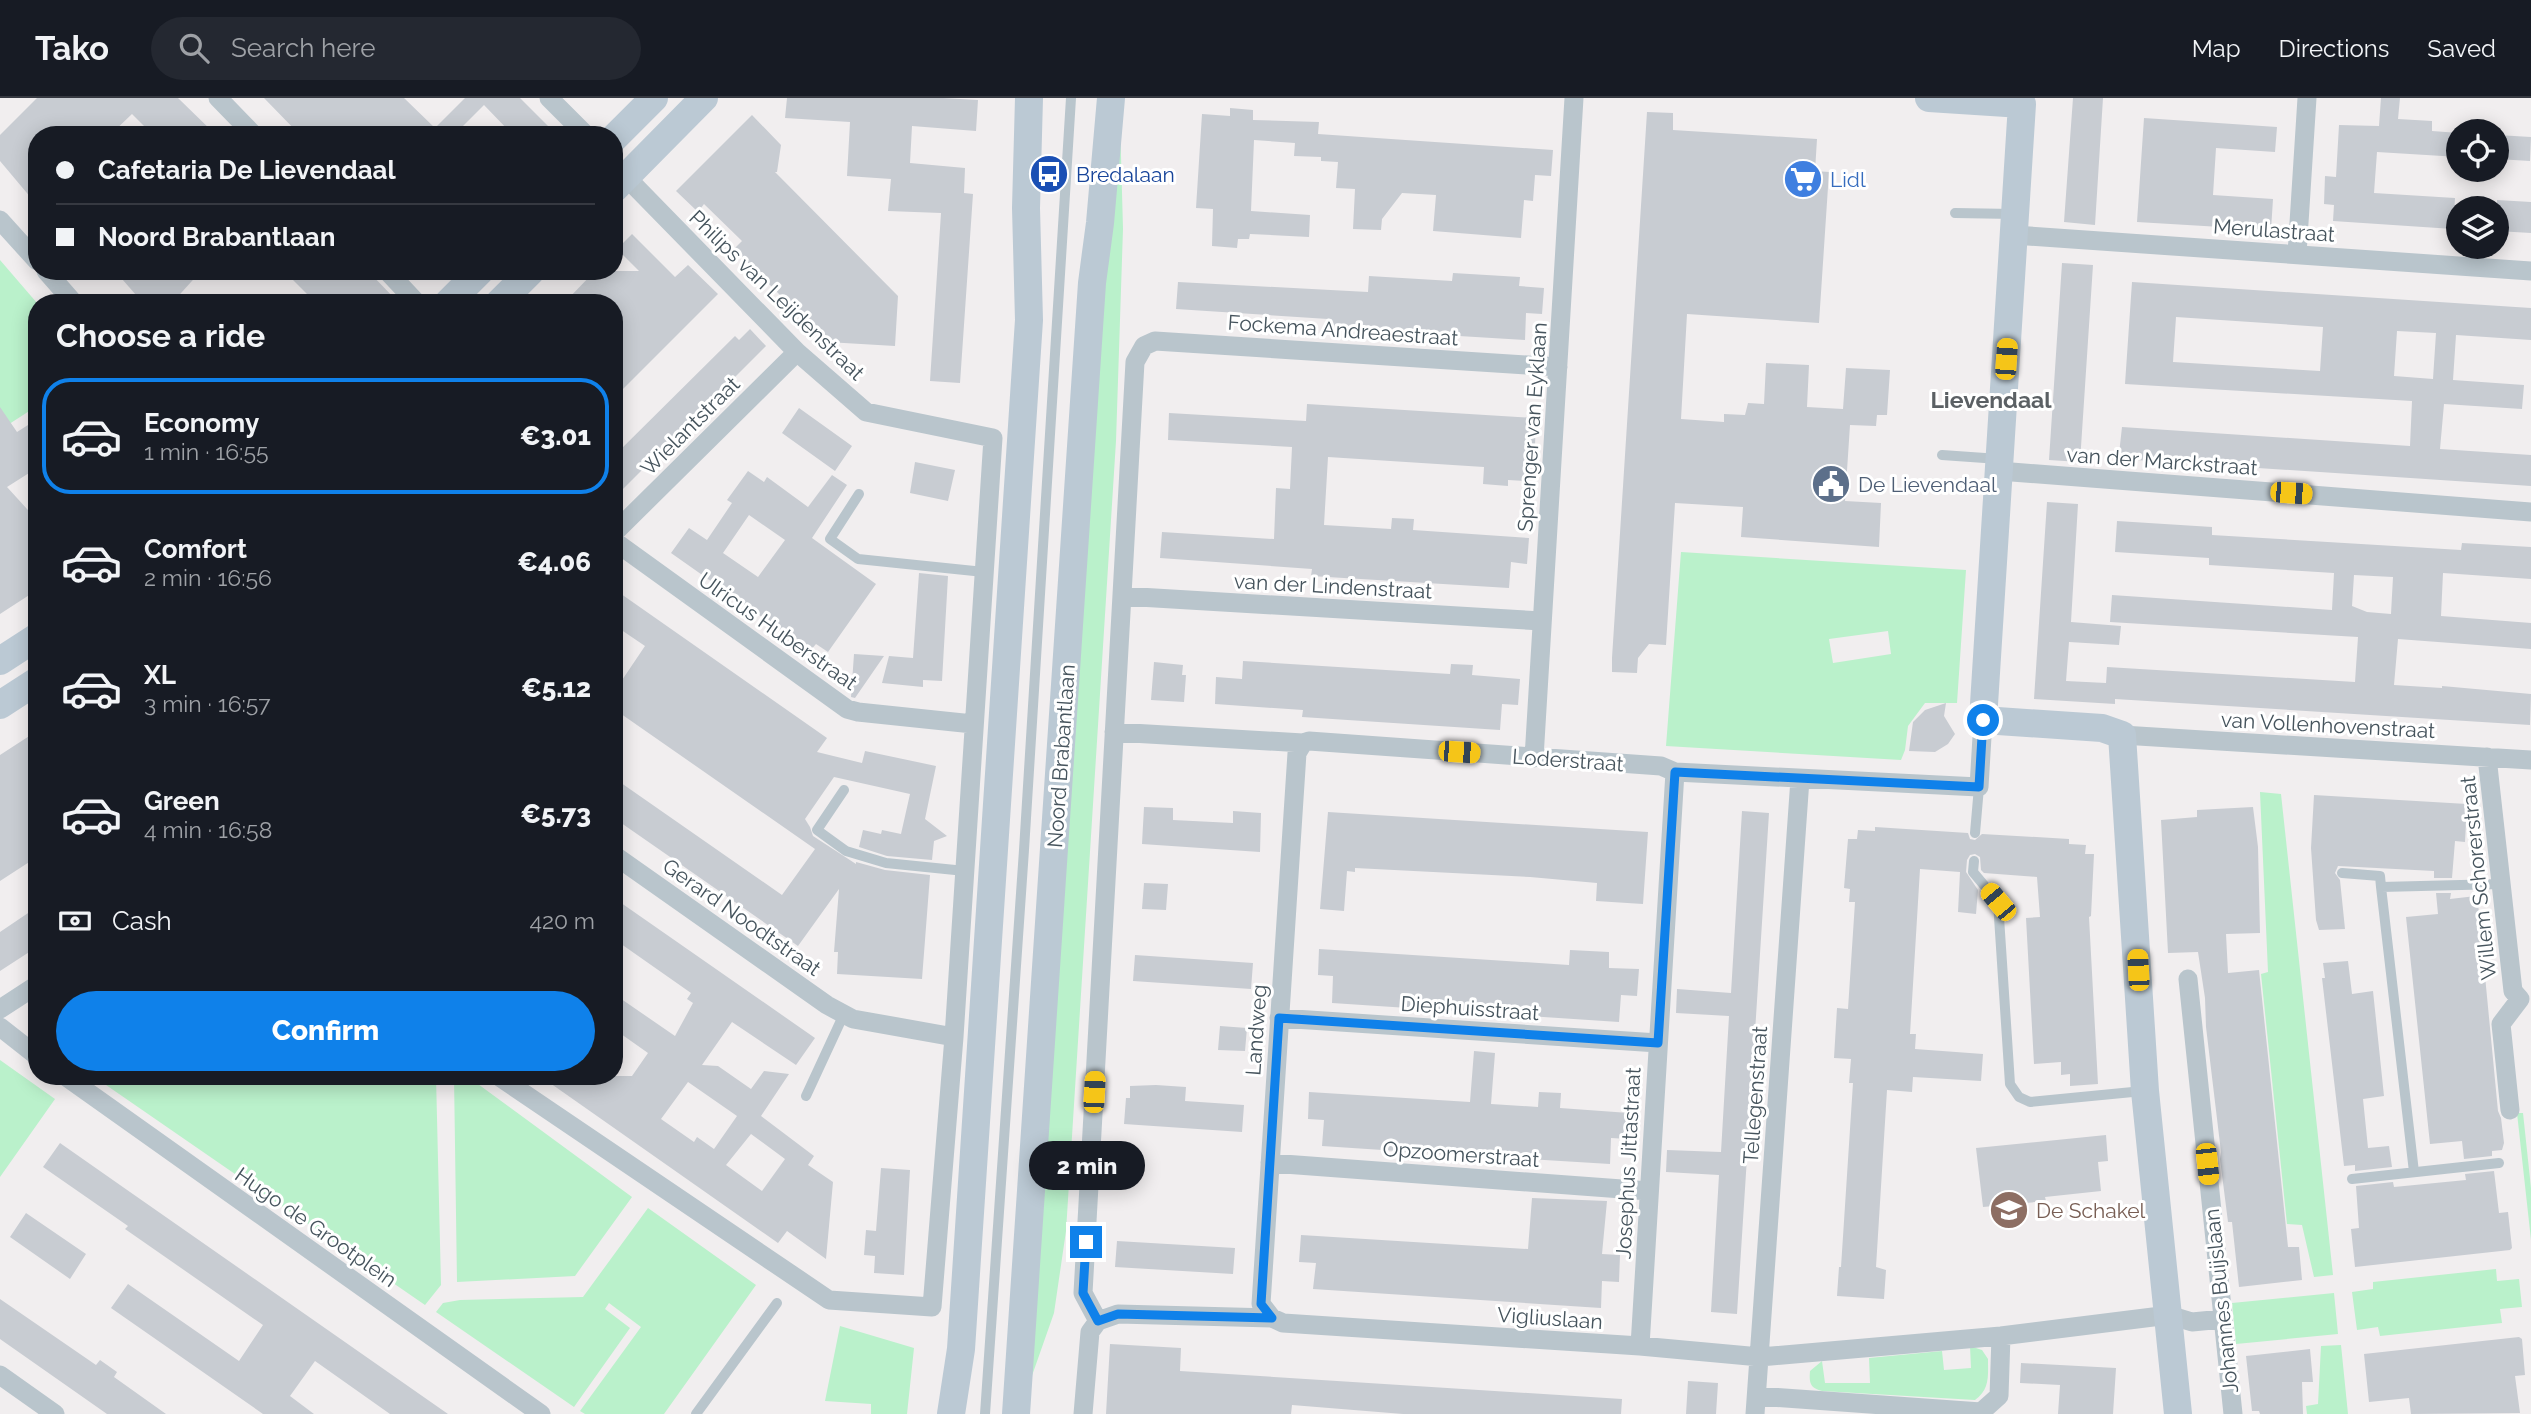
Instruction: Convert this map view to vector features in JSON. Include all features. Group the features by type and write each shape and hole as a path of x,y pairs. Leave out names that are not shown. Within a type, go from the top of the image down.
{"main road":[{"path":"623,129 654,98"},
{"path":"623,180 704,98"},
{"path":"951,1414 961,1349 1029,320 1026,208 1029,98"},
{"name":"Noord Brabantlaan","path":"1016,1414 1092,283 1111,98"},
{"path":"1929,98 2022,101 1983,720 2102,728 2122,735 2145,1091 2178,1414"},
{"path":"457,294 471,280"},
{"path":"508,294 522,280"},
{"path":"0,661 28,643"},
{"path":"0,705 28,687"}],"street":[{"path":"219,98 245,126"},
{"path":"549,98 577,126"},
{"name":"Sprenger van Eyklaan","path":"1534,758 1574,98"},
{"path":"2297,254 2307,98"},
{"name":"Philips van Leijdenstraat","path":"623,186 797,352 866,412 993,438 984,572"},
{"path":"0,220 28,251"},
{"name":"Merulastraat","path":"2014,225 2297,254 2531,271"},
{"path":"54,280 66,294"},
{"path":"396,280 409,294"},
{"name":"Fockema Andreaestraat","path":"1122,596 1135,362 1144,346 1155,341 1558,367"},
{"name":"Wielantstraat","path":"623,524 797,352"},
{"name":"van der Marckstraat","path":"1999,465 2531,512"},
{"name":"Ulricus Huberstraat","path":"623,547 847,709 973,724"},
{"path":"511,1085 829,1300 932,1307 954,1037 984,572"},
{"path":"1083,1414 1090,1332 1098,1321 1083,1293 1122,596"},
{"name":"van der Lindenstraat","path":"1122,596 1542,621"},
{"path":"1979,787 1983,720"},
{"name":"Loderstraat","path":"1114,732 1303,743 1310,741 1661,766 1675,772 1979,787"},
{"name":"van Vollenhovenstraat","path":"2122,735 2531,760"},
{"name":"Landweg","path":"1272,1318 1261,1304 1297,753 1303,743"},
{"name":"Willem Schorerstraat","path":"2487,757 2514,990 2526,1001 2501,1024 2510,1110"},
{"name":"Josephus Jittastraat","path":"1640,1346 1675,772"},
{"name":"Tellegenstraat","path":"1756,1405 1800,779"},
{"name":"Gerard Noodtstraat","path":"623,861 827,1005 853,1019 954,1037"},
{"name":"Johannes Buijslaan","path":"2188,979 2233,1414"},
{"path":"0,1009 28,991"},
{"name":"Diephuisstraat","path":"1279,1018 1658,1043"},
{"path":"0,1027 28,1049"},
{"name":"Hugo de Grootplein","path":"78,1085 541,1414"},
{"name":"Opzoomerstraat","path":"1270,1163 1649,1191"},
{"name":"Vigliuslaan","path":"1098,1321 1118,1314 1272,1318 1283,1323 1640,1346 1759,1357 2001,1336 2169,1315 2192,1322 2223,1319"},
{"path":"1756,1405 1981,1412 1999,1396 2001,1336"},
{"path":"0,1375 55,1414"}],"lane":[{"name":"Noord Brabantlaan","path":"985,1414 1071,98"},
{"path":"1955,213 2014,225"},
{"path":"1942,455 1999,465"},
{"path":"859,494 830,539 858,559 984,572"},
{"path":"1976,834 1979,787"},
{"path":"844,790 817,830 846,851 886,863 965,871"},
{"path":"1974,861 1973,872 1998,902 2010,1084 2020,1097 2030,1102 2145,1091"},
{"path":"2342,873 2380,876 2414,1172"},
{"path":"2381,887 2501,884"},
{"path":"806,1096 844,1014"},
{"path":"2352,1179 2499,1163"},
{"path":"696,1414 777,1303"}],"green space":[{"path":"1120,119 1123,229 1116,441 1066,1231 1054,1313 1028,1387 1098,294"},
{"path":"0,260 29,294 28,412 0,430"},
{"path":"1681,552 1966,570 1957,703 1925,703 1908,726 1901,760 1666,746","holes":["1888,631 1891,654 1833,663 1829,639"]},
{"path":"2260,792 2281,794 2333,1275 2314,1277 2302,1225 2287,1224 2261,974 2268,972"},
{"path":"0,1060 28,1080 28,1085 35,1085 55,1099 0,1177"},
{"path":"106,1085 436,1085 441,1285 425,1305"},
{"path":"454,1085 479,1085 632,1197 575,1276 457,1282"},
{"path":"2517,1113 2523,1113 2531,1188 2531,1240"},
{"path":"648,1208 756,1285 664,1414 585,1414 580,1411 641,1327 609,1303 605,1309 630,1328 574,1407 436,1312 443,1303 460,1300 583,1297"},
{"path":"2496,1269 2497,1281 2519,1279 2522,1307 2500,1309 2502,1323 2380,1336 2378,1327 2357,1330 2352,1292 2373,1289 2373,1282"},
{"path":"2334,1293 2338,1334 2236,1344 2232,1303"},
{"path":"840,1326 914,1348 907,1414 871,1414 871,1404 825,1401"},
{"path":"2341,1345 2348,1414 2307,1414 2306,1406 2318,1404 2321,1346"},
{"path":"1970,1346 1982,1350 1988,1359 1986,1387 1975,1400 1822,1391 1813,1387 1810,1382 1810,1371 1822,1361 1825,1383 1870,1383 1869,1358 1942,1351 1944,1370 1971,1368"}],"building":[{"path":"37,98 178,98 207,126 144,126 132,114 119,126 28,126 28,194 0,161 0,135"},
{"path":"264,98 404,98 433,126 291,126"},
{"path":"465,98 520,98 548,126 504,126 484,105 463,126 437,126"},
{"path":"787,98 978,100 976,131 912,126 910,163 965,168 964,193 973,194 960,383 930,381 941,213 888,211 891,179 847,176 850,122 785,118"},
{"path":"2073,98 2103,98 2095,225 2064,222"},
{"path":"2381,98 2400,98 2398,119 2432,121 2432,131 2446,132 2446,156 2377,152 2374,193 2446,197 2446,229 2333,221 2334,205 2324,204 2325,176 2336,177 2339,125 2379,126"},
{"path":"1230,108 1253,110 1253,120 1319,122 1318,134 1553,150 1551,176 1535,175 1533,201 1524,200 1521,238 1433,231 1436,195 1402,193 1382,219 1381,230 1353,229 1355,189 1336,188 1338,162 1321,161 1321,157 1294,156 1295,143 1254,140 1251,211 1310,215 1309,237 1250,234 1249,239 1238,239 1237,248 1212,246 1213,209 1196,208 1202,114 1230,116"},
{"path":"1647,112 1673,113 1673,130 1817,139 1815,171 1829,172 1819,323 1687,314 1681,419 1724,422 1724,414 1745,415 1748,403 1764,404 1766,363 1809,365 1807,407 1843,409 1846,368 1890,370 1887,415 1877,415 1876,426 1850,425 1845,501 1881,503 1879,547 1741,537 1743,507 1675,503 1666,645 1649,644 1638,658 1637,673 1612,672 1612,658"},
{"path":"752,115 781,145 775,172 898,296 895,346 827,342 734,249 742,241 704,204 698,212 676,191"},
{"path":"2144,118 2277,127 2275,152 2216,148 2213,195 2273,199 2271,230 2137,222"},
{"path":"2509,136 2531,137 2530,161 2509,160"},
{"path":"2509,201 2531,202 2531,233 2509,232"},
{"path":"632,234 675,277 688,265 718,294 623,389 623,294 573,294 586,280 623,280 623,271 639,271 623,255 623,243"},
{"path":"2062,263 2093,265 2080,462 2049,460"},
{"path":"1453,273 1520,277 1519,286 1544,288 1542,314 1526,313 1525,340 1327,328 1328,319 1176,309 1178,282 1368,292 1369,276 1452,281"},
{"path":"123,280 193,280 180,294 135,294"},
{"path":"293,280 377,280 390,294 307,294"},
{"path":"2132,282 2531,308 2531,340 2456,335 2453,380 2524,385 2522,409 2444,404 2440,449 2531,455 2531,486 2121,459 2122,454 2119,454 2122,427 2410,446 2412,401 2125,384","holes":["2176,317 2323,327 2320,371 2173,362","2397,331 2436,333 2433,379 2394,376"]},
{"path":"750,329 766,346 623,489 623,447 735,336 739,340"},
{"path":"1307,404 1536,418 1535,445 1528,444 1525,481 1508,480 1508,486 1483,484 1484,467 1328,457 1324,525 1391,529 1392,518 1414,519 1413,530 1529,538 1527,564 1511,562 1509,588 1311,576 1312,569 1160,558 1162,532 1274,539 1276,488 1290,489 1292,447 1168,440 1169,413 1306,421"},
{"path":"0,407 17,432 28,425 28,474 7,487 28,510 28,596 0,614"},
{"path":"799,408 852,446 835,471 782,433"},
{"path":"915,462 955,470 948,501 910,493"},
{"path":"748,471 764,482 767,477 808,507 832,475 847,485 812,538 876,584 828,652 816,644 810,651 671,553 689,528 707,540 732,503 727,500","holes":["749,515 785,540 758,577 723,553"]},
{"path":"2047,502 2078,504 2071,622 2121,626 2119,645 2069,642 2066,681 2106,683 2107,667 2355,682 2358,637 2110,622 2112,595 2332,610 2334,573 2209,565 2209,558 2115,552 2117,521 2212,527 2212,535 2461,550 2462,543 2531,547 2531,579 2443,573 2441,616 2531,623 2531,649 2398,639 2394,685 2442,686 2531,694 2530,725 2115,699 2115,704 2034,699","holes":["2354,575 2393,577 2391,614 2367,612 2352,606"]},
{"path":"919,573 948,576 942,681 923,680 923,687 882,683 889,656 913,658"},
{"path":"623,595 827,738 817,752 862,763 865,751 936,766 925,819 947,836 934,841 932,860 887,856 859,847 863,830 901,834 910,794 834,777 805,819 813,836 856,864 930,875 922,979 837,974 838,952 834,952 839,889 798,946 623,824 623,784 782,895 815,849 623,715 623,679 645,646 623,631"},
{"path":"854,654 884,656 855,698 851,697"},
{"path":"1243,661 1450,674 1451,664 1473,665 1472,675 1520,679 1518,705 1502,704 1500,730 1302,717 1303,710 1215,704 1216,677 1242,679"},
{"path":"1154,662 1183,665 1182,675 1186,675 1184,702 1151,700"},
{"path":"1946,703 1944,716 1955,734 1948,744 1935,752 1909,751 1913,722 1925,710"},
{"path":"28,737 28,863 0,881 0,755"},
{"path":"2314,795 2467,804 2465,842 2455,841 2452,878 2434,878 2434,871 2338,866 2335,873 2340,880 2345,929 2319,930 2311,848"},
{"path":"1144,807 1173,808 1173,820 1233,823 1233,811 1261,813 1260,852 1142,844"},
{"path":"2253,807 2258,847 2260,933 2226,934 2228,973 2259,970 2288,1247 2299,1247 2302,1280 2239,1287 2232,1222 2228,1222 2220,1159 2198,952 2168,953 2161,820 2197,817 2197,810"},
{"path":"1742,811 1769,813 1737,1314 1711,1312 1719,1175 1666,1172 1667,1150 1721,1152 1729,1016 1676,1013 1677,989 1731,993"},
{"path":"1328,812 1648,832 1643,904 1596,901 1597,883 1355,868 1355,872 1347,871 1344,911 1320,909"},
{"path":"1875,827 1968,833 1970,839 1975,840 1982,834 2069,839 2069,844 2086,845 2085,854 2094,854 2089,917 2098,1084 2070,1086 2070,1074 2061,1075 2061,1062 2034,1064 2026,918 2040,917 2037,877 1984,873 1981,870 1980,857 1970,855 1966,872 1978,890 1976,914 1958,912 1960,872 1920,869 1910,1034 1916,1034 1915,1049 1983,1054 1981,1081 1913,1077 1912,1092 1887,1090 1876,1267 1886,1270 1884,1299 1837,1296 1853,1083 1849,1083 1851,1059 1834,1058 1837,1008 1848,1009 1855,902 1849,902 1850,889 1844,888 1848,839 1857,839 1858,830 1875,831"},
{"path":"1144,883 1168,884 1166,910 1142,909"},
{"path":"2436,893 2451,893 2450,899 2476,896 2478,903 2498,1111 2504,1143 2502,1150 2492,1151 2492,1156 2464,1159 2462,1141 2430,1144 2406,917 2438,914"},
{"path":"623,904 815,1038 796,1065 732,1022 702,1065 718,1066 751,1089 764,1071 789,1074 761,1116 814,1156 808,1165 833,1182 826,1259 787,1231 778,1243 553,1085 623,1085 623,1076 632,1076 648,1053 623,1035 623,1000 675,1036 693,1003 687,999 691,993 623,945","holes":["688,1082 737,1116 714,1149 697,1137 694,1142 661,1119","751,1134 785,1159 762,1191 726,1165"]},
{"path":"28,913 28,953 0,971 0,932"},
{"path":"1319,949 1569,965 1570,950 1609,952 1609,968 1639,969 1637,996 1621,995 1619,1022 1332,1003 1333,976 1318,975"},
{"path":"1135,955 1253,963 1251,989 1133,981"},
{"path":"2348,961 2352,994 2373,991 2384,1096 2363,1099 2368,1148 2389,1146 2392,1167 2355,1171 2355,1165 2344,1166 2322,978 2325,978 2323,963"},
{"path":"1220,1026 1247,1028 1245,1051 1218,1050"},
{"path":"1474,1051 1495,1053 1491,1104 1538,1107 1539,1092 1561,1093 1560,1108 1629,1113 1628,1139 1611,1138 1610,1164 1488,1159 1322,1146 1324,1120 1308,1119 1309,1092 1470,1102"},
{"path":"1130,1086 1186,1087 1185,1101 1244,1105 1242,1132 1124,1124"},
{"path":"2106,1135 2108,1161 2098,1162 2101,1191 2045,1197 2046,1201 1983,1207 1976,1148"},
{"path":"60,1143 448,1414 390,1414 315,1361 290,1396 314,1414 263,1414 111,1308 128,1284 239,1361 263,1325 125,1229 128,1226 43,1167"},
{"path":"881,1168 910,1170 904,1275 874,1273 875,1256 864,1255 866,1230 876,1231"},
{"path":"2494,1171 2499,1213 2508,1212 2512,1248 2510,1250 2355,1267 2351,1229 2359,1228 2356,1186 2393,1182 2394,1187 2466,1180 2465,1174"},
{"path":"1532,1198 1607,1201 1602,1254 1620,1255 1619,1282 1602,1281 1601,1308 1313,1289 1316,1263 1299,1262 1301,1235 1528,1249"},
{"path":"26,1213 86,1254 70,1279 10,1237"},
{"path":"1117,1241 1235,1248 1233,1274 1115,1267"},
{"path":"0,1299 96,1365 100,1360 117,1372 114,1377 166,1414 107,1414 0,1339"},
{"path":"2519,1337 2522,1339 2525,1375 2515,1376 2520,1413 2411,1414 2409,1398 2369,1402 2364,1354"},
{"path":"1110,1344 1181,1348 1180,1371 1622,1399 1621,1414 1403,1414 1292,1405 1291,1414 1106,1414"},
{"path":"2310,1349 2313,1382 2302,1382 2303,1414 2260,1414 2259,1411 2252,1411 2246,1356"},
{"path":"2021,1363 2116,1368 2113,1414 2058,1414 2060,1385 2020,1383"},
{"path":"1688,1381 1718,1383 1716,1414 1686,1414"}],"place":[{"name":"Bredalaan","path":"1049,174"},
{"name":"Lidl","path":"1803,179"},
{"name":"De Lievendaal","path":"1831,484"},
{"name":"De Schakel","path":"2009,1210"}],"district":[{"name":"Lievendaal","path":"1991,399"}],"route":[{"path":"1086,1242 1083,1293 1098,1321 1118,1314 1272,1318 1261,1304 1279,1018 1658,1043 1675,772 1979,787 1983,720"}]}
